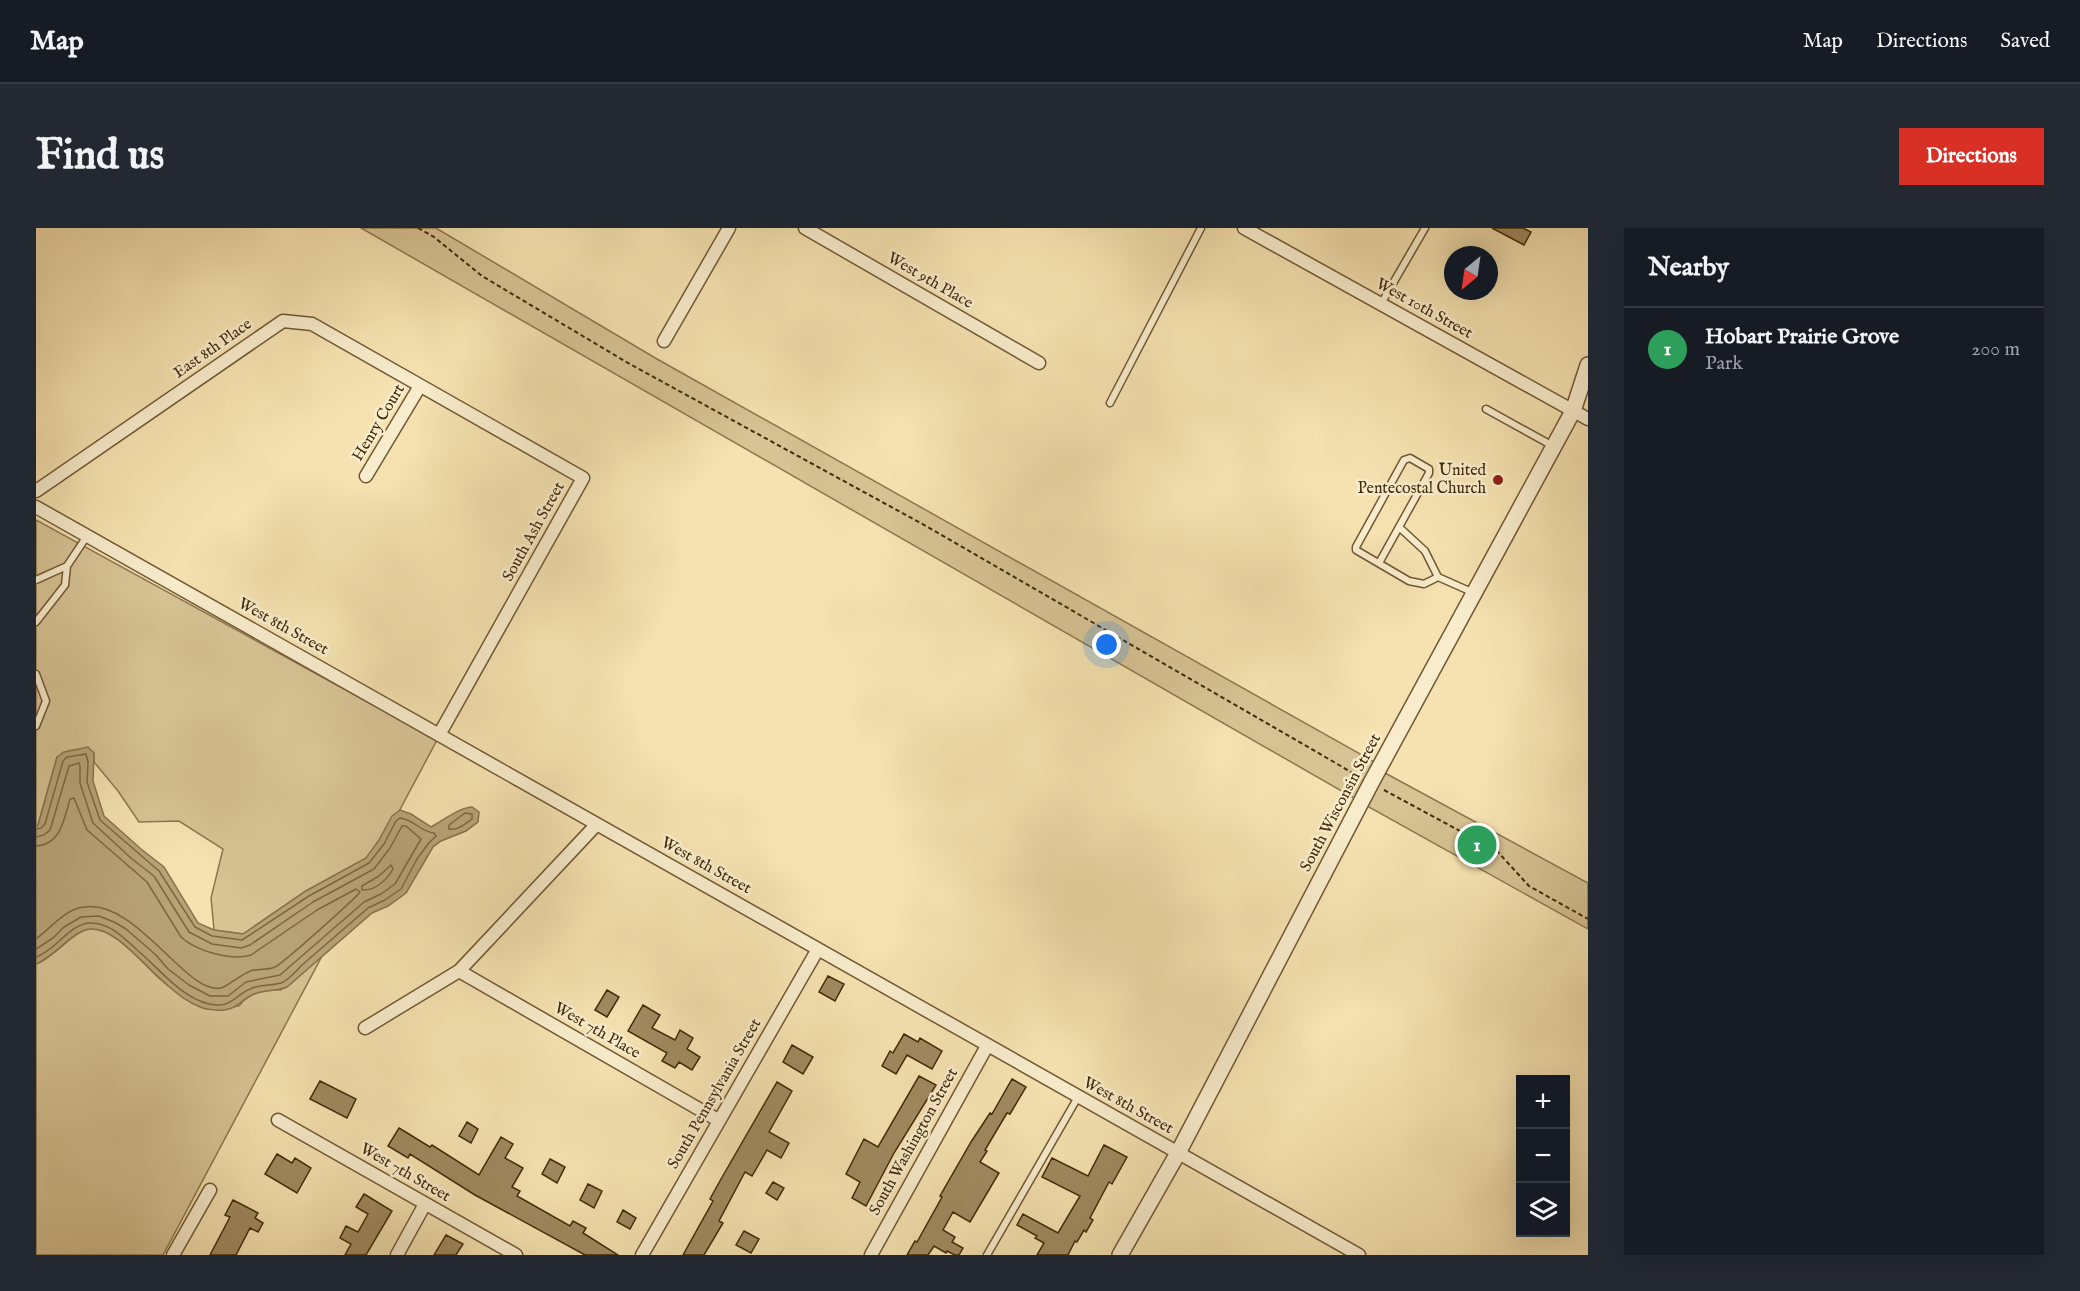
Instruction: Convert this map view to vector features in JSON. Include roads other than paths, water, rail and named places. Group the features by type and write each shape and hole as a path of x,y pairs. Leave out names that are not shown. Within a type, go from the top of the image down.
{"street":[{"path":"664,341 729,228"},
{"name":"West 9th Place","path":"805,228 1039,363"},
{"name":"West 10th Street","path":"1244,228 1588,419"},
{"name":"East 8th Place","path":"36,491 283,321 312,324 420,386"},
{"name":"South Wisconsin Street","path":"1120,1255 1178,1153 1371,783 1573,411 1588,365"},
{"name":"Henry Court","path":"366,476 420,386"},
{"name":"South Ash Street","path":"420,386 583,478 439,735"},
{"name":"West 8th Street","path":"36,507 1359,1255"},
{"path":"365,1028 459,970 597,824"},
{"name":"South Pennsylvania Street","path":"642,1255 818,949"},
{"name":"West 7th Place","path":"459,970 718,1120"},
{"name":"South Washington Street","path":"871,1255 987,1046"},
{"name":"West 7th Street","path":"278,1120 516,1255"},
{"path":"173,1255 210,1190"},
{"path":"397,1255 425,1204"}],"lane":[{"path":"1110,403 1201,228"},
{"path":"1381,304 1425,228"},
{"path":"1486,409 1554,446"},
{"path":"1379,563 1429,473 1429,469 1410,458 1404,460 1356,550 1409,581 1424,584 1438,577"},
{"path":"1399,527 1425,551 1438,577 1475,593"},
{"path":"36,580 66,566 87,536"},
{"path":"36,622 65,585 66,566"},
{"path":"36,674 46,701 36,726"},
{"path":"987,1255 1078,1097"}],"water":[{"path":"88,747 94,753 93,781 104,816 164,867 198,923 214,930 243,934 306,891 366,858 392,816 400,810 431,827 456,812 472,807 479,812 478,822 466,831 441,841 433,847 406,893 388,906 372,913 287,987 256,993 228,1009 205,1008 186,1000 120,941 105,932 90,929 77,934 50,956 36,964 36,827 57,757 64,752"}],"place":[{"name":"United Pentecostal Church","path":"1498,480"},
{"name":"Hobart Prairie Grove","path":"1477,845"}]}
